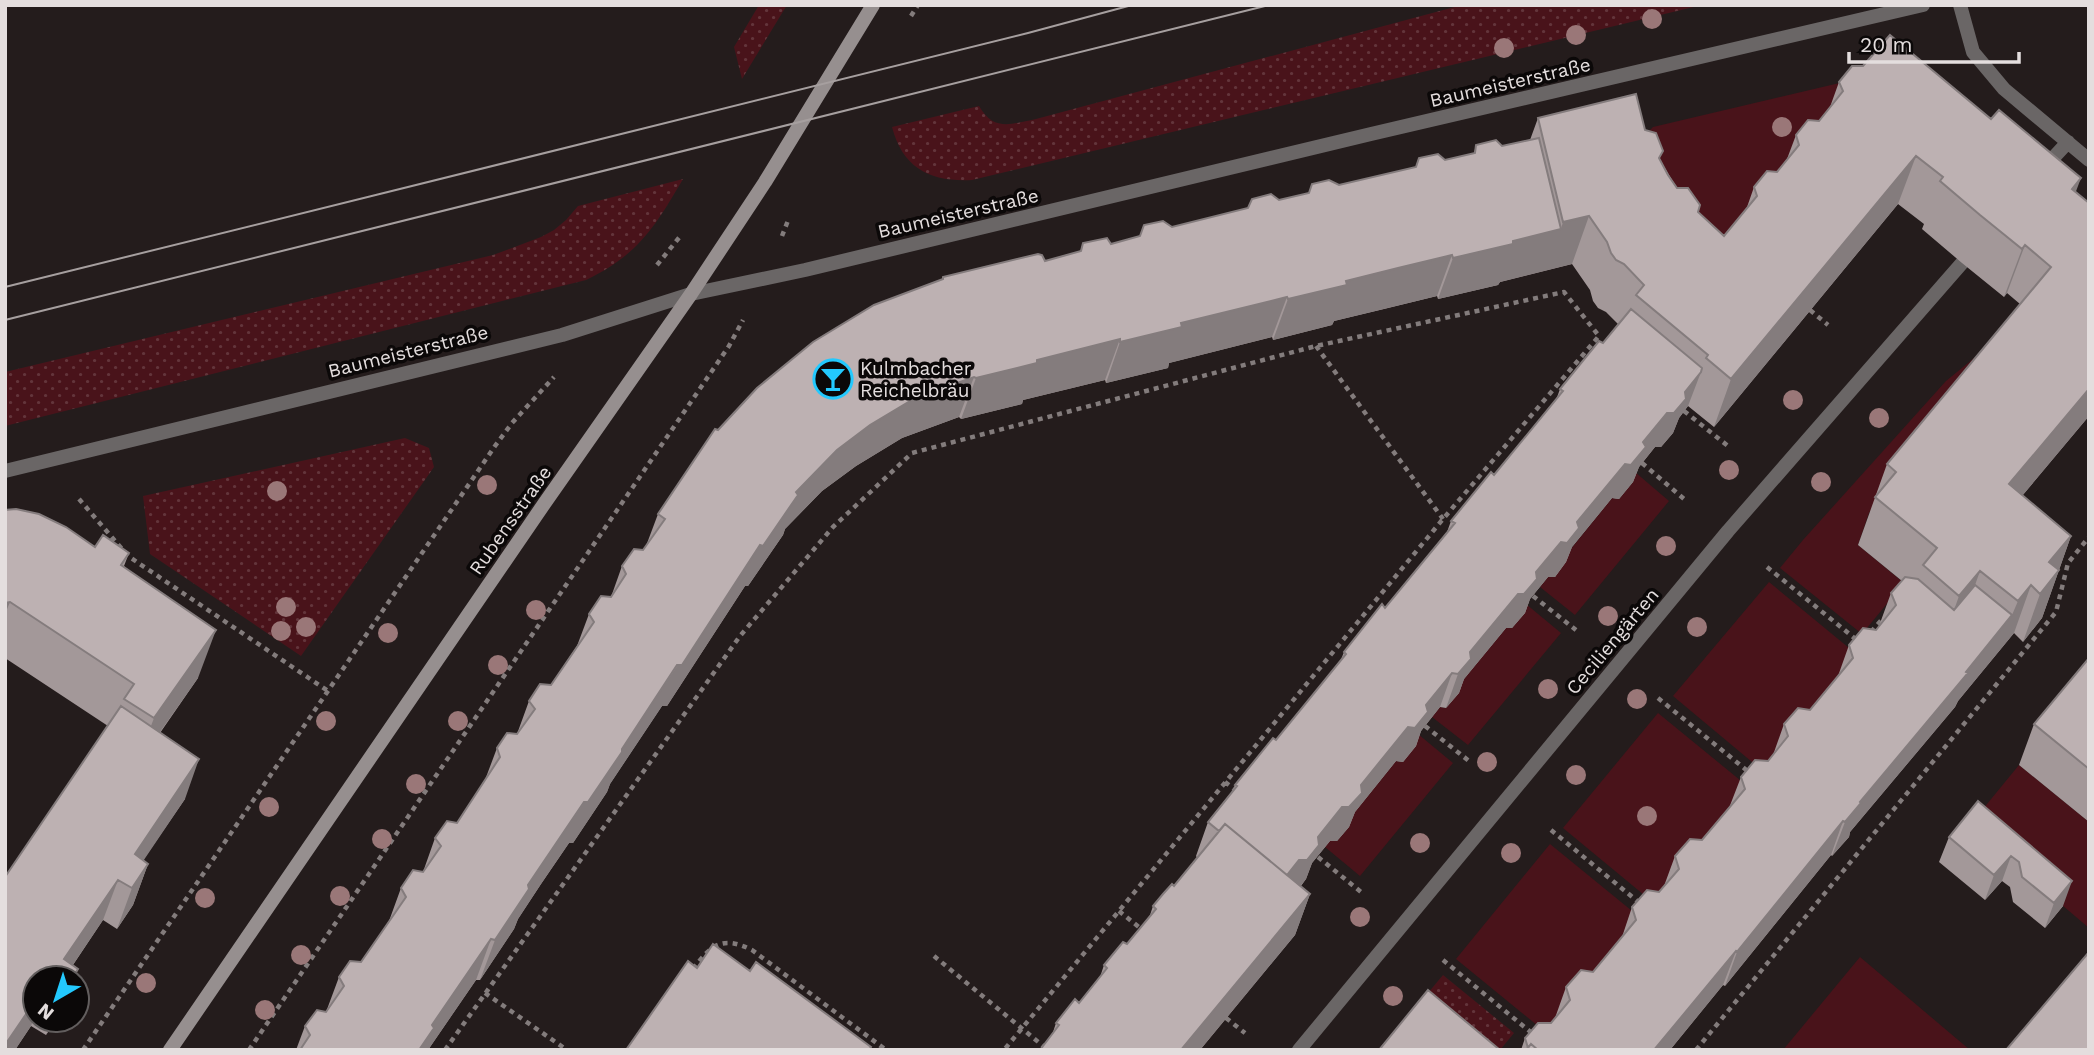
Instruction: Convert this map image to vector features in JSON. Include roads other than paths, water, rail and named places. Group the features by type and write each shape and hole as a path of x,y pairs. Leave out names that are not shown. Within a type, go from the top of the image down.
{"street":[{"name":"Rubensstraße","path":"170,1050 536,515 691,294 765,182 873,5"},
{"name":"Baumeisterstraße","path":"5,471 528,341 562,335 691,294 818,267 1923,5"},
{"path":"1960,5 1973,52 2004,89 2089,160"},
{"path":"2030,184 2068,142"},
{"name":"Ceciliengärten","path":"1299,1050 1728,531 1962,263"}],"tram line":[{"path":"5,287 1132,5"},
{"path":"5,320 1269,5"}],"place":[{"name":"Kulmbacher Reichelbräu","path":"833,379"}]}
